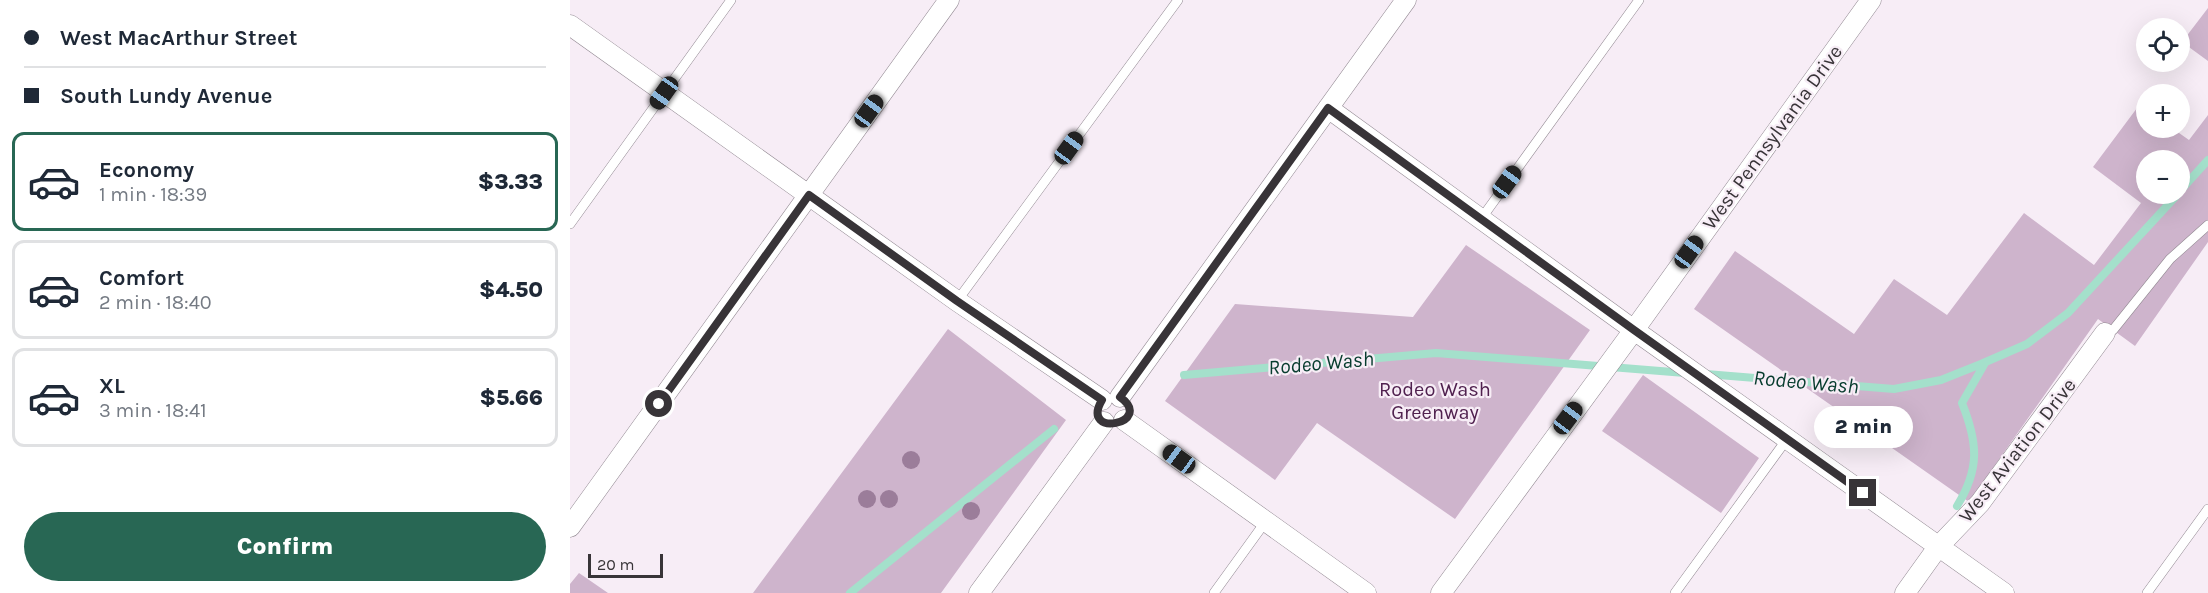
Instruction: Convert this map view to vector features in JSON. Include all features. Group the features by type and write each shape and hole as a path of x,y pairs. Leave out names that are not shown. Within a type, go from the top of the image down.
{"street":[{"path":"570,527 949,0"},
{"path":"570,25 957,301 1111,398 1127,404 1124,420 1114,425 1104,422 1098,409 1111,398 1406,0"},
{"name":"West Pennsylvania Drive","path":"1441,593 1634,330 1871,0"},
{"path":"1328,108 1634,330 2004,593"},
{"name":"West Aviation Drive","path":"1905,593 1938,547 1980,503 2105,333"},
{"path":"1124,420 1366,593"},
{"path":"979,593 1104,422"}],"lane":[{"path":"570,224 731,0"},
{"path":"957,301 1178,0"},
{"path":"1481,219 1639,0"},
{"path":"2105,333 2113,330 2170,259 2208,225"},
{"path":"1675,593 1787,439"},
{"path":"2147,593 2208,509"},
{"path":"1214,593 1266,521"}],"green space":[{"path":"2208,8 2208,61 2190,48 2190,32"},
{"path":"2136,109 2136,138 2186,138 2189,140 2208,115 2208,242 2135,346 2098,319 1969,502 1694,309 1735,251 1854,334 1894,279 1947,315 2024,213 2094,265 2140,204 2190,204 2190,150 2136,150 2136,199 2093,167"},
{"name":"Rodeo Wash Greenway","path":"1466,245 1590,330 1455,519 1317,423 1275,480 1165,401 1235,304 1413,317"},
{"path":"948,329 1066,420 941,593 753,593"},
{"path":"1643,375 1759,458 1721,513 1602,431"},
{"path":"579,573 608,593 570,593 570,584"}],"waterway":[{"name":"Rodeo Wash","path":"2190,180 2208,160"},
{"name":"Rodeo Wash","path":"1706,374 1894,389 1941,380 2027,344 2068,313 2169,204"},
{"name":"Rodeo Wash","path":"1184,375 1436,353 1685,373"},
{"path":"1957,506 1970,480 1974,456 1974,443 1962,403 1985,363"},
{"name":"Rodeo Wash","path":"850,593 1054,429"}],"route":[{"path":"659,404 809,195 957,301 1102,400 1098,409 1104,422 1114,425 1123,422 1128,408 1124,399 1120,397 1328,108 1863,493"}]}
